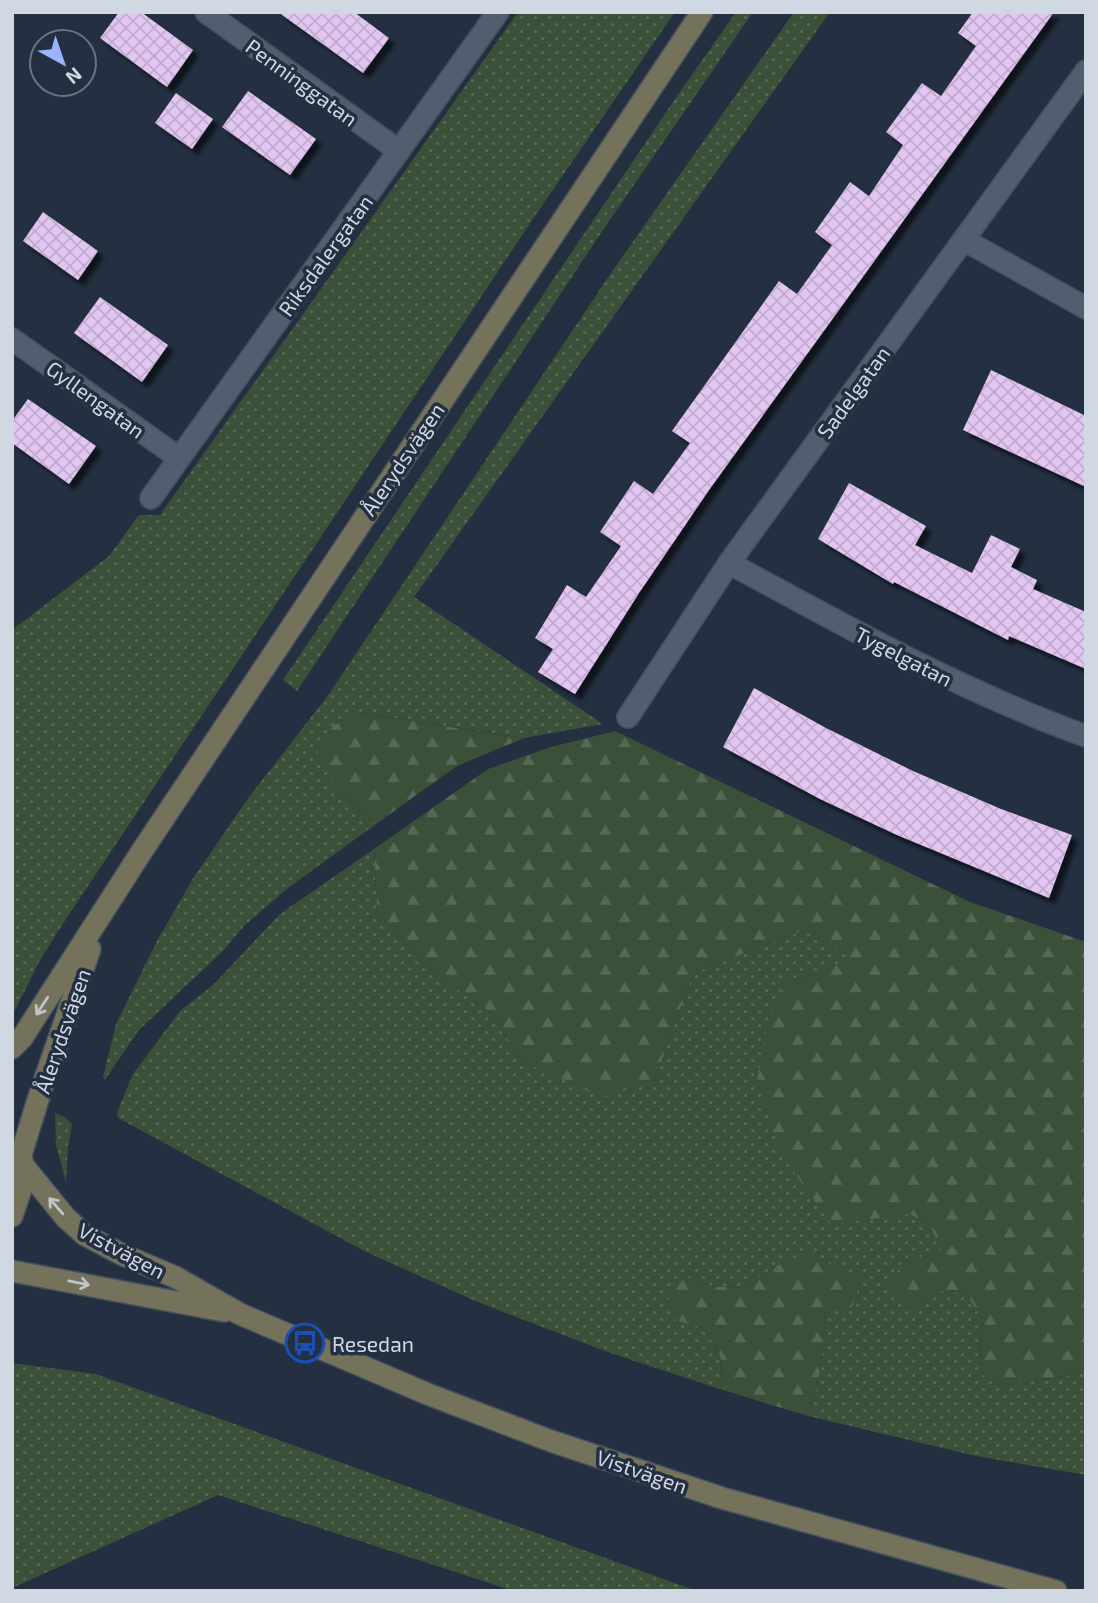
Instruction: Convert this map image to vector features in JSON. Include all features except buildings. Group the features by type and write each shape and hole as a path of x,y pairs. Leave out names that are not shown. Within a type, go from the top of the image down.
{"main road":[{"name":"Ålerydsvägen","path":"12,1048 22,1038 405,453 702,12"},
{"name":"Ålerydsvägen","path":"12,1216 22,1189 22,1159 76,987 106,908"},
{"path":"12,1133 22,1159"},
{"name":"Vistvägen","path":"22,1159 59,1210 85,1235 174,1277 240,1314 430,1395 551,1441 696,1490 886,1546 1056,1591"},
{"name":"Vistvägen","path":"12,1271 240,1314"}],"street":[{"name":"Penninggatan","path":"206,12 399,151"},
{"name":"Riksdalergatan","path":"151,498 498,12"},
{"name":"Sadelgatan","path":"628,717 729,563 1086,71"},
{"path":"964,240 1086,308"},
{"name":"Gyllengatan","path":"12,339 179,458"},
{"name":"Tygelgatan","path":"729,563 959,684 1086,736"}],"green space":[{"path":"518,12 675,12 535,216 66,919 39,962 12,1016 12,630 109,556 139,515 160,515"},
{"path":"736,12 753,12 605,227 297,691 283,680"},
{"path":"794,12 830,12 414,597 603,724 524,738 360,713 337,790 376,824 288,888 245,925 222,952 138,1031 105,1080 103,1077 116,1024 158,939 194,877 249,797 329,694 609,276"},
{"path":"359,713 524,738 457,766 376,824 337,790 317,755 333,726"},
{"path":"615,731 970,902 1086,942 1086,1373 999,1386 983,1375 980,1352 983,1320 965,1292 942,1291 920,1306 907,1309 889,1284 903,1263 942,1250 930,1226 910,1214 831,1224 780,1152 757,1081 768,1021 787,983 853,959 804,930 693,973 654,1082 601,1097 522,1061 492,1014 425,965 377,911 374,849 488,769 551,747"},
{"path":"374,849 377,911 425,965 492,1014 522,1061 654,1082 693,973 804,930 854,959 787,983 910,1214 930,1226 943,1250 903,1263 920,1306 942,1291 965,1292 983,1320 980,1352 983,1375 999,1386 1086,1373 1086,1475 976,1456 808,1416 822,1364 825,1308 776,1266 744,1288 711,1286 683,1276 675,1320 705,1329 720,1355 723,1390 610,1353 480,1303 366,1252 118,1118 117,1113 133,1074 180,1011 213,985 280,914"},
{"path":"55,1113 65,1117 72,1125 66,1182 56,1145"},
{"path":"809,1255 862,1278 851,1309 825,1309 822,1364 808,1416 723,1390 720,1355 705,1329 675,1320 666,1290 683,1276 711,1286 744,1288 776,1266"},
{"path":"12,1363 96,1374 697,1591 514,1591 218,1495 12,1588"}],"place":[{"name":"Resedan","path":"305,1343"}]}
